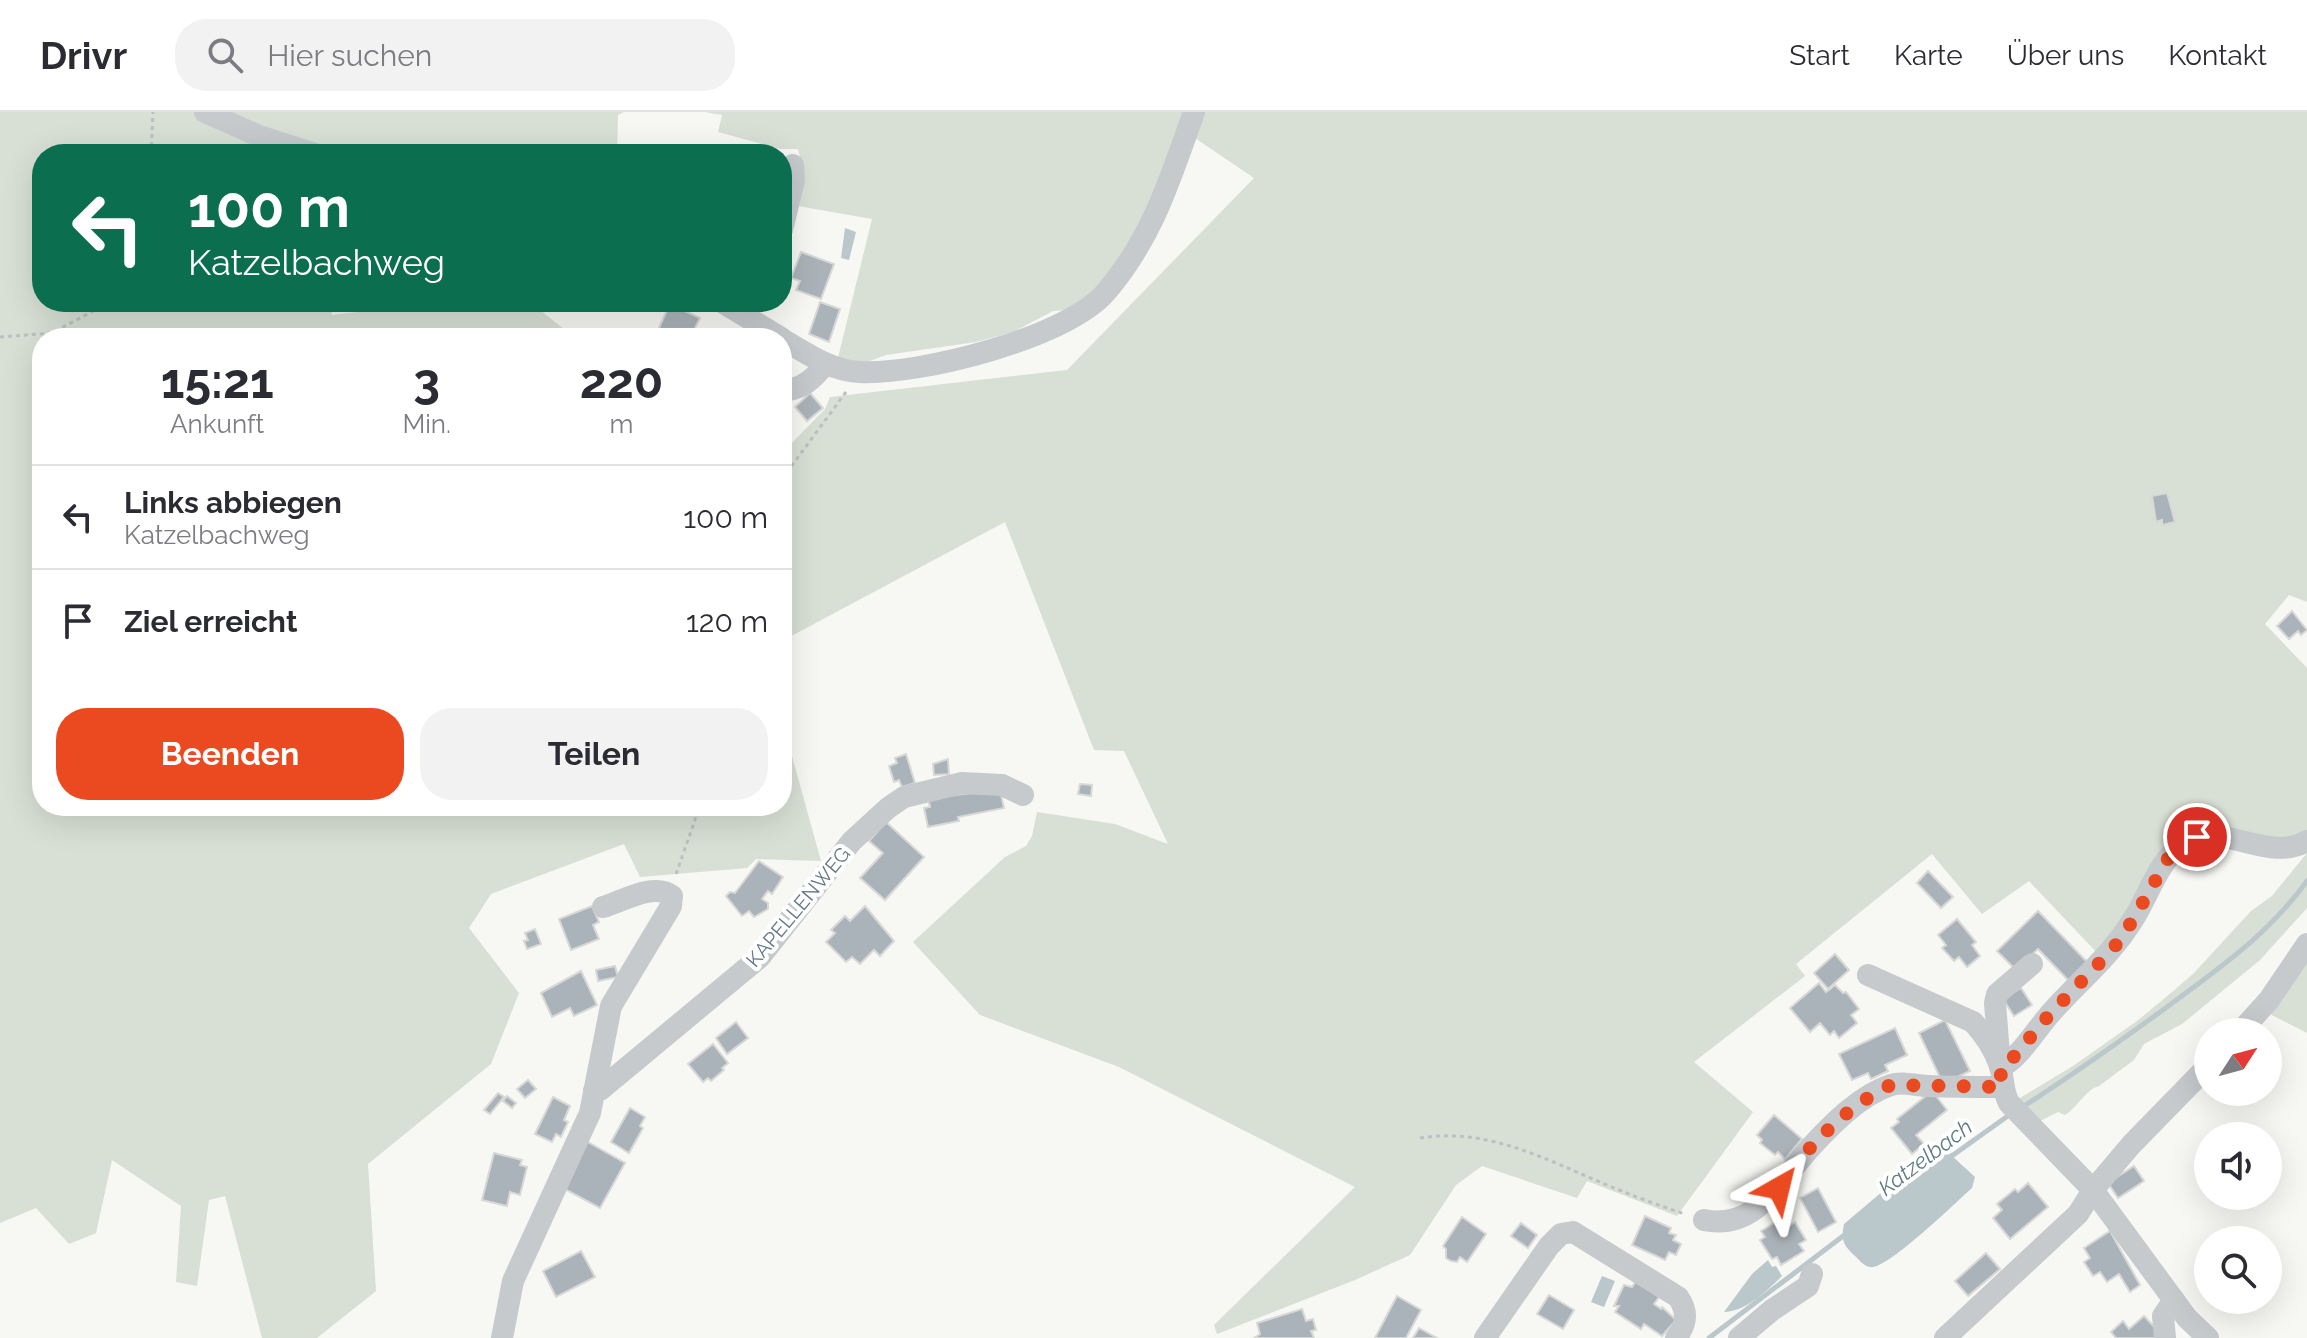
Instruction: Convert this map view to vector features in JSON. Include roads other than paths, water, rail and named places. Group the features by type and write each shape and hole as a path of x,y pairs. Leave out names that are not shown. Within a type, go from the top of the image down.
{"street":[{"path":"205,112 284,144"},
{"path":"792,344 825,364 860,372 926,365 1018,343 1077,317 1104,295 1129,262 1158,213 1194,112"},
{"path":"792,188 793,165"},
{"path":"754,312 771,328"},
{"path":"792,390 815,377 825,364"},
{"name":"KAPELLENWEG","path":"594,1091 600,1090 694,1015 760,957 852,841 896,802 904,797 962,783 1002,785 1023,795"},
{"path":"2009,1093 2012,1059 2049,1015 2113,949 2170,855 2180,846 2197,837 2217,835 2273,849 2292,849 2307,841"},
{"path":"502,1338 513,1281 590,1113 611,1006 671,906 672,896 653,890 603,907"},
{"path":"2252,1018 2277,989 2307,944"},
{"path":"2009,1093 1995,1003 1997,994 2032,964"},
{"path":"1868,975 1973,1022 1983,1034 2009,1093 2093,1190 2187,1318 2208,1338"},
{"path":"1945,1338 2078,1214 2093,1190 2131,1145 2194,1080"},
{"path":"1704,1220 1729,1222 1756,1210 1834,1124 1858,1104 1890,1085 2009,1093"},
{"path":"1485,1338 1549,1246 1561,1234 1573,1232 1678,1297 1685,1307 1685,1320 1676,1338"},
{"path":"1739,1338 1772,1310 1808,1286 1812,1274"},
{"path":"2165,1338 2163,1316 2174,1300"}],"water":[{"path":"845,228 856,232 849,260 841,258"},
{"path":"1941,1142 1949,1142 1952,1156 1975,1177 1972,1188 1890,1258 1878,1265 1866,1265 1845,1245 1844,1224"},
{"path":"1768,1260 1782,1276 1748,1304 1724,1312 1752,1274"},
{"path":"1602,1276 1615,1281 1604,1307 1591,1302"}],"waterway":[{"name":"Katzelbach","path":"2021,1108 2113,1046 2224,964 2276,918 2307,881"},
{"name":"Katzelbach","path":"1949,1158 2012,1113"},
{"name":"Katzelbach","path":"1709,1338 1847,1233"}]}
